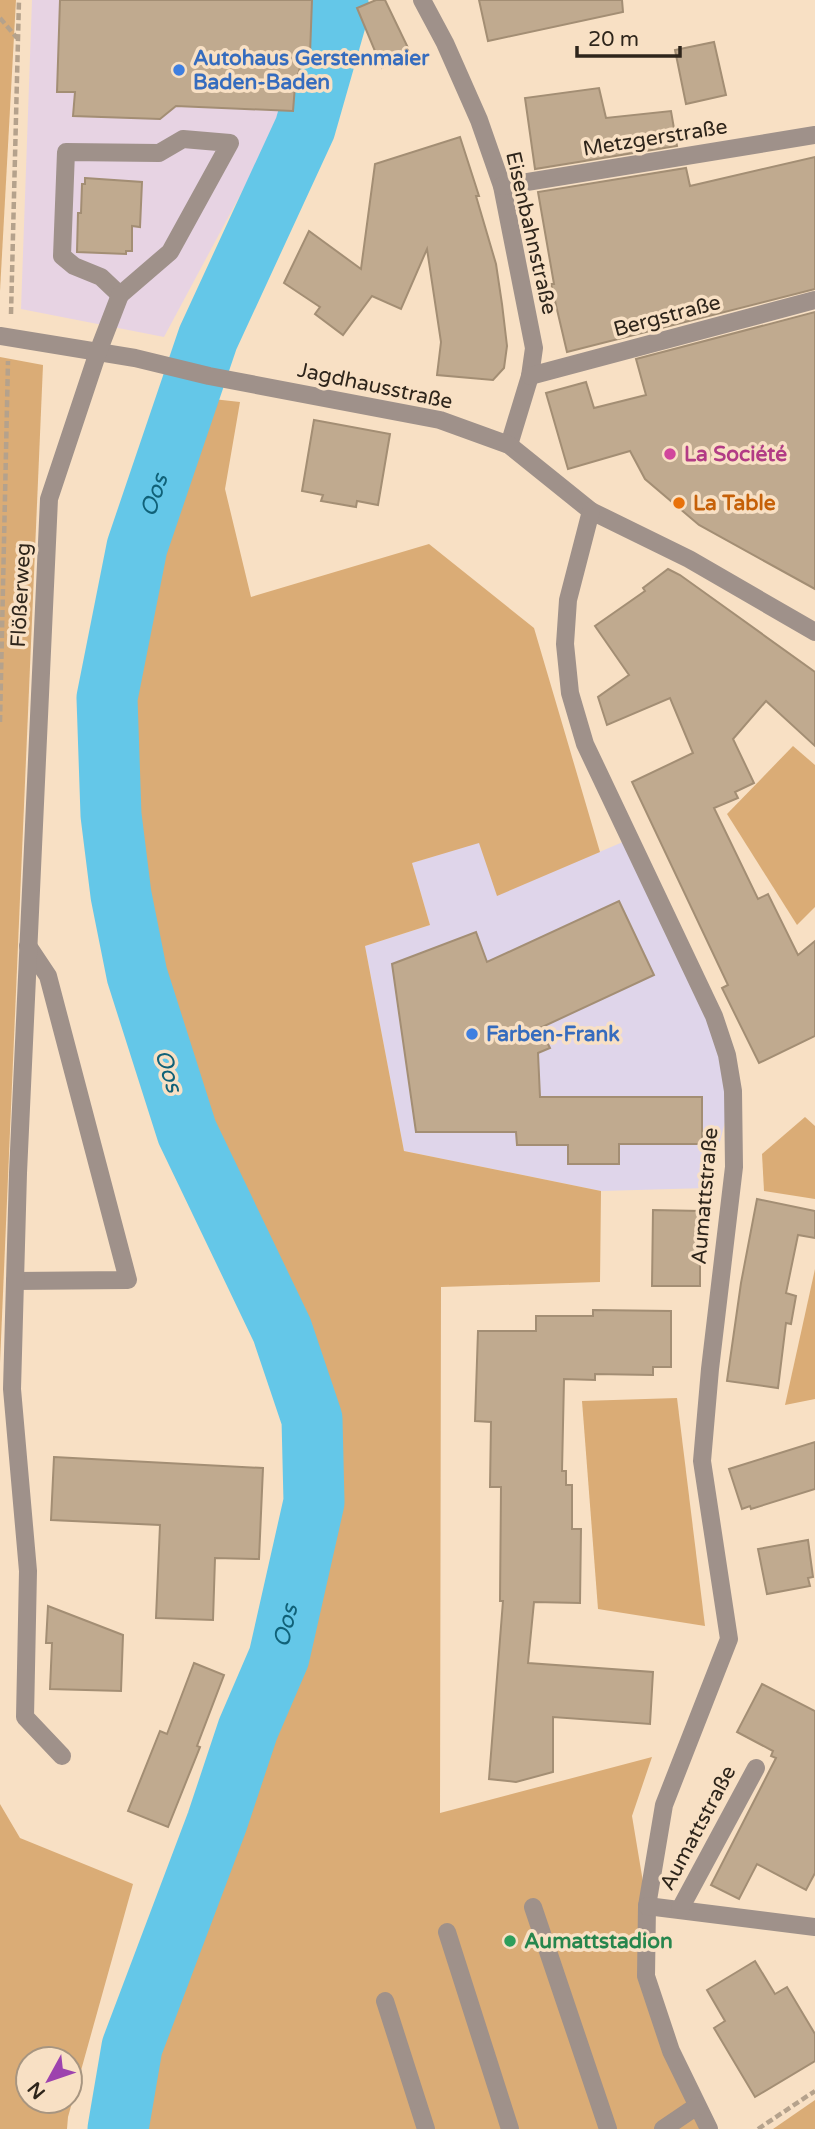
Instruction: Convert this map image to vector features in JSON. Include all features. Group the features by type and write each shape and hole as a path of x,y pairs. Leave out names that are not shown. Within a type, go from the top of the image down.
{"street":[{"name":"Eisenbahnstraße","path":"422,0 445,43 479,120 502,186 534,348 530,376 509,445"},
{"name":"Metzgerstraße","path":"502,186 815,135"},
{"path":"183,139 230,143 170,252 120,295 102,277 74,265 62,256 66,152 159,153 183,139"},
{"name":"Flößerweg","path":"62,1756 25,1717 28,1571 12,1389 28,946 49,499 120,295"},
{"name":"Bergstraße","path":"530,376 815,300"},
{"name":"Jagdhausstraße","path":"0,336 135,358 209,376 440,420 509,445 591,511 689,559 815,632"},
{"name":"Aumattstraße","path":"591,511 568,600 565,644 570,692 585,744 715,1016 731,1079 734,1167 710,1368 702,1461 729,1639 664,1805 647,1906 646,1976 671,2051 709,2129"},
{"path":"15,1281 128,1280 48,975 28,946"},
{"name":"Aumattstraße","path":"680,1909 756,1768"},
{"name":"Aumattstraße","path":"647,1906 815,1927"},
{"path":"533,1907 608,2129"},
{"path":"447,1932 510,2129"},
{"path":"385,2001 426,2129"},
{"path":"663,2129 697,2106"}],"path":[{"path":"11,310 19,0"},
{"path":"0,18 17,38"},
{"path":"0,722 8,366"},
{"path":"758,2129 815,2091"}],"shaded area":[{"path":"0,0 16,0 0,291"},
{"path":"32,0 318,0 312,61 164,337 21,309"},
{"path":"0,357 43,365 0,1363"},
{"path":"195,397 240,402 225,489 251,597 429,544 534,628 600,852 497,896 479,843 412,863 430,925 365,946 404,1151 601,1191 600,1282 441,1287 440,1813 652,1757 632,1816 647,1906 646,1976 709,2129 133,2129 150,2046 274,1713 320,1560 326,1402 275,1250 202,1102 137,895 124,732 144,588"},
{"path":"793,746 815,765 815,907 797,925 727,814"},
{"path":"630,839 714,1016 733,1091 708,1188 601,1191 404,1151 365,946 430,925 412,863 479,842 498,895"},
{"path":"805,1117 815,1126 815,1199 764,1191 762,1154"},
{"path":"815,1269 815,1399 785,1405"},
{"path":"677,1398 705,1626 598,1609 582,1401"},
{"path":"0,1804 20,1838 133,1884 84,2060 84,2045 14,2045 14,2115 69,2115 67,2129 0,2129"},
{"path":"815,2100 815,2129 773,2129"}],"building":[{"name":"Autohaus Gerstenmaier Baden-Baden","path":"60,0 312,0 310,54 304,53 295,86 293,111 176,106 160,119 73,116 75,92 57,92"},
{"path":"376,0 385,0 411,54 382,68 357,8"},
{"path":"479,0 622,0 623,12 488,41"},
{"path":"714,42 726,95 686,104 675,50"},
{"path":"599,88 606,118 671,111 677,146 535,169 525,98"},
{"path":"460,137 479,196 476,196 496,264 502,304 507,346 504,368 493,380 437,375 441,342 427,249 401,309 372,296 343,335 315,314 320,307 284,283 309,231 361,269 375,164"},
{"path":"815,157 815,289 567,352 551,284 554,284 538,192 686,168 690,186"},
{"path":"85,178 142,182 140,227 132,226 132,251 126,251 126,254 77,252 78,213 81,213 82,184 85,184"},
{"path":"815,312 815,589 699,525 645,479 630,451 568,469 546,393 586,382 594,408 646,395 636,359"},
{"path":"314,420 390,434 378,505 357,501 356,507 321,501 323,495 302,491"},
{"path":"668,569 815,672 815,746 766,701 733,739 754,783 735,792 738,798 714,808 758,899 768,894 798,955 815,941 815,1036 759,1063 722,988 728,985 632,782 693,753 670,698 607,725 598,697 629,675 595,626 645,591 643,588"},
{"path":"619,901 654,975 540,1028 550,1048 538,1053 540,1097 702,1097 702,1144 619,1144 619,1164 568,1164 568,1145 517,1145 516,1132 416,1132 392,964 476,932 487,962"},
{"path":"757,1199 815,1211 815,1238 798,1235 786,1293 796,1296 791,1324 786,1323 778,1388 727,1381 741,1283"},
{"path":"653,1210 700,1211 700,1286 652,1286"},
{"path":"593,1310 671,1311 671,1367 653,1367 653,1375 595,1374 595,1380 564,1379 562,1471 566,1471 566,1485 572,1485 572,1529 581,1529 580,1603 534,1602 528,1663 653,1672 650,1724 553,1717 553,1772 516,1782 489,1779 503,1601 500,1601 501,1487 490,1487 491,1422 475,1421 478,1331 536,1331 536,1316 593,1316"},
{"path":"815,1442 815,1489 751,1509 750,1506 742,1509 729,1469"},
{"path":"54,1457 263,1468 259,1559 215,1558 213,1620 156,1618 160,1525 51,1520"},
{"path":"808,1540 813,1577 808,1578 810,1586 767,1594 758,1549"},
{"path":"48,1606 123,1635 121,1691 50,1689 52,1643 46,1643"},
{"path":"194,1663 224,1675 197,1746 200,1747 168,1827 128,1811 160,1731 167,1734"},
{"path":"762,1684 815,1711 815,1873 806,1890 757,1864 739,1899 711,1885 776,1758 771,1756 773,1751 737,1732"},
{"path":"755,1961 775,1994 787,1987 815,2034 815,2061 755,2097 714,2028 725,2021 707,1990"}],"waterway":[{"name":"Oos","path":"118,2129 132,2047 217,1822 248,1729 279,1657 314,1502 312,1419 282,1330 187,1132 137,975 121,895 111,815 107,698 137,547 208,338 305,128 339,9 337,0"}],"place":[{"name":"Autohaus Gerstenmaier Baden-Baden","path":"179,70"},
{"name":"La Société","path":"670,454"},
{"name":"La Table","path":"679,503"},
{"name":"Farben-Frank","path":"472,1034"},
{"name":"Aumattstadion","path":"510,1941"}]}
